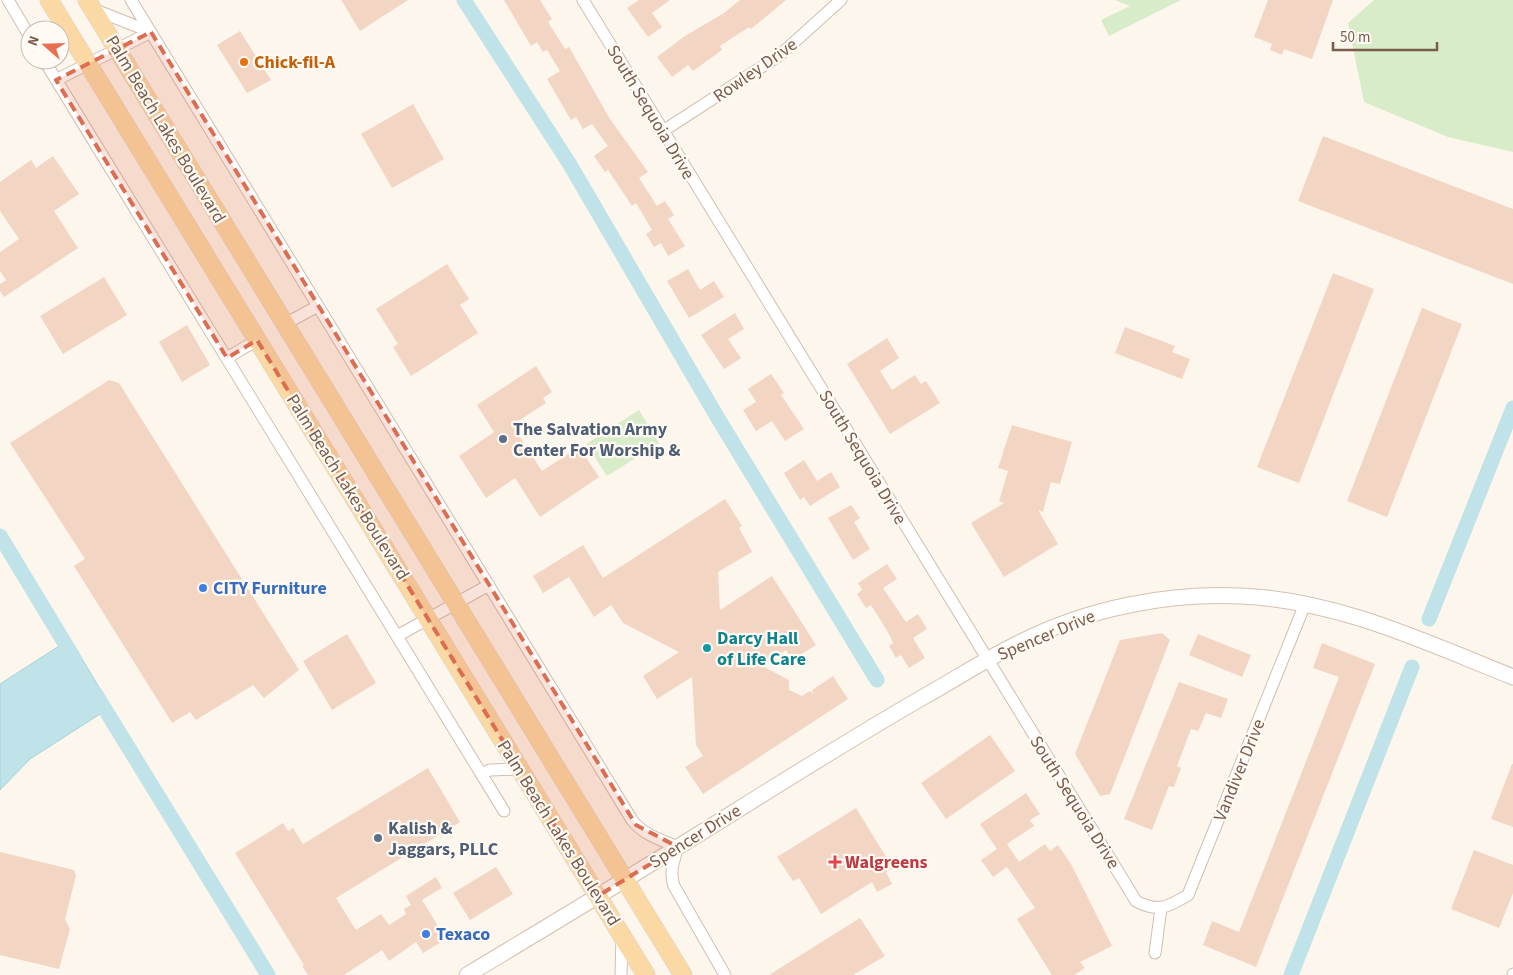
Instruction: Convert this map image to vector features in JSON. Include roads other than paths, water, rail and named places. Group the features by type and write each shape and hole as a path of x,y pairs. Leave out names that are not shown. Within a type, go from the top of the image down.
{"main road":[{"name":"Palm Beach Lakes Boulevard","path":"49,0 646,975"},
{"name":"Palm Beach Lakes Boulevard","path":"90,4 684,975"}],"street":[{"path":"8,0 20,20"},
{"path":"131,0 636,825 650,835 678,846 672,864 671,879 725,975"},
{"name":"South Sequoia Drive","path":"583,0 1136,901 1148,908"},
{"name":"Rowley Drive","path":"663,131 780,54 841,0"},
{"path":"90,4 151,32"},
{"path":"56,80 151,32"},
{"path":"50,70 504,812"},
{"path":"285,324 318,306"},
{"path":"227,358 257,340"},
{"path":"397,636 488,585"},
{"name":"Spencer Drive","path":"467,975 878,723 987,660 1022,641 1061,624 1102,611 1137,603 1208,596 1242,596 1305,604 1394,630 1513,677"},
{"name":"Vandiver Drive","path":"1148,908 1161,908 1172,905 1188,895 1305,604"},
{"path":"481,774 490,770 520,769"},
{"path":"1154,953 1161,908"},
{"path":"621,975 622,935"}],"water":[{"path":"70,639 111,707 30,759 0,790 0,684"}],"waterway":[{"path":"464,0 569,163 719,420 877,680"},
{"path":"1429,619 1513,408"},
{"path":"0,536 75,660"},
{"path":"1291,975 1412,667"},
{"path":"95,693 268,975"}],"place":[{"name":"Chick-fil-A","path":"244,62"},
{"name":"The Salvation Army Center For Worship &","path":"503,439"},
{"name":"CITY Furniture","path":"203,588"},
{"name":"Darcy Hall of Life Care","path":"707,648"},
{"name":"Kalish & Jaggars, PLLC","path":"378,838"},
{"name":"Walgreens","path":"835,862"},
{"name":"Texaco","path":"426,934"}]}
